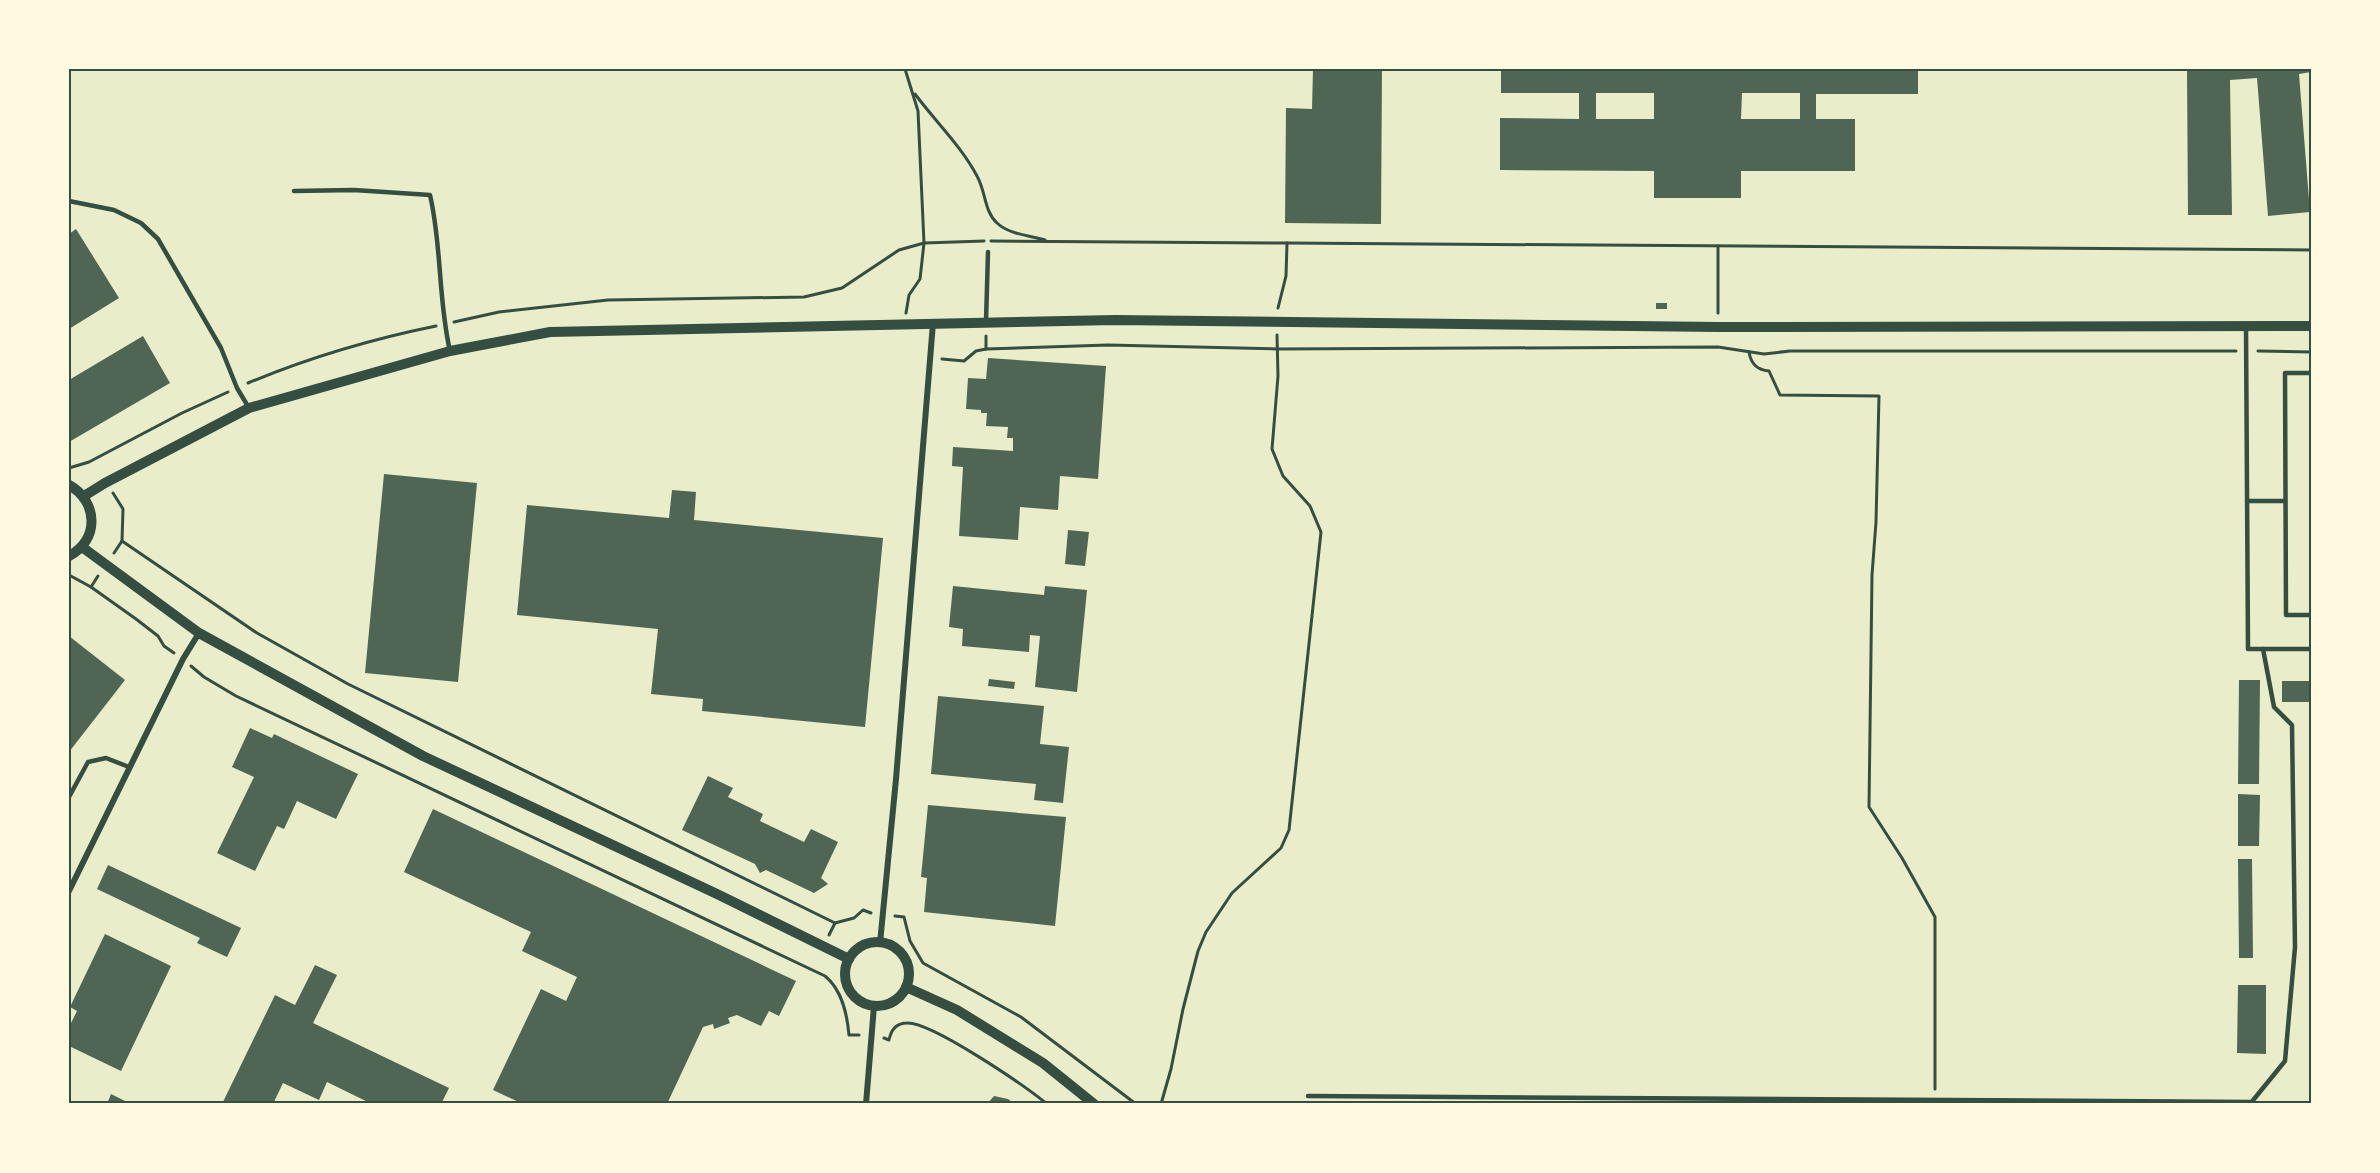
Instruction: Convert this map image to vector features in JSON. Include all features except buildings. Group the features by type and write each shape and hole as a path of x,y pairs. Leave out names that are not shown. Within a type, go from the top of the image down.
{"street":[{"path":"84,496 249,408 450,351 550,332 933,322 1115,320 1718,327 2311,326"},
{"path":"879,943 933,322"},
{"path":"69,485 84,496 90,508 92,522 89,535 82,547 69,556"},
{"path":"82,547 199,633 423,756 717,894 849,959"},
{"path":"69,891 183,659 199,633"},
{"path":"879,943 893,947 903,956 908,974 906,987 898,998 890,1003 874,1006 859,1001 848,988 845,971 849,959 862,946 879,943"},
{"path":"906,987 957,1010 1043,1063 1094,1104"},
{"path":"866,1104 874,1006"}],"lane":[{"path":"294,191 354,190 430,195 435,217 443,324 450,351"},
{"path":"69,201 114,210 141,223 158,239 221,348 237,388 249,408"},
{"path":"986,322 988,252"},
{"path":"2246,326 2248,649 2311,649"},
{"path":"2311,373 2286,373 2285,501 2286,615 2311,615"},
{"path":"2247,501 2285,501"},
{"path":"1308,1096 2250,1103 2285,1061 2295,947 2292,725 2274,707 2264,649"},
{"path":"69,797 88,762 106,758 129,767"}],"path":[{"path":"905,69 918,111 924,243 923,269 920,279 909,295 905,323"},
{"path":"914,93 978,177 989,214 999,225 1014,233 1050,241"},
{"path":"924,243 1050,241 2311,250"},
{"path":"1161,1104 1198,951 1206,932 1232,893 1281,848 1289,830 1321,532 1310,506 1283,476 1272,449 1278,376 1277,309 1286,276 1287,243"},
{"path":"1718,246 1718,347"},
{"path":"931,358 964,361 976,351 1108,345 1278,349 1718,347 1764,354 1790,351 2311,352"},
{"path":"1749,352 1755,366 1760,370 1769,371 1780,394 1880,396 1872,575 1869,807 1902,858 1935,917 1935,1101"},
{"path":"89,462 123,509 122,541 91,587"},
{"path":"122,541 257,633 348,684 834,923 854,918 863,910 904,917 910,941 923,963 1021,1017 1136,1104"},
{"path":"69,575 91,587 158,636 164,646 204,678 236,696 825,976 838,992 844,1007 849,1035 872,1035 889,1040 891,1031 897,1025 906,1023 928,1028 992,1065 1047,1104"}]}
